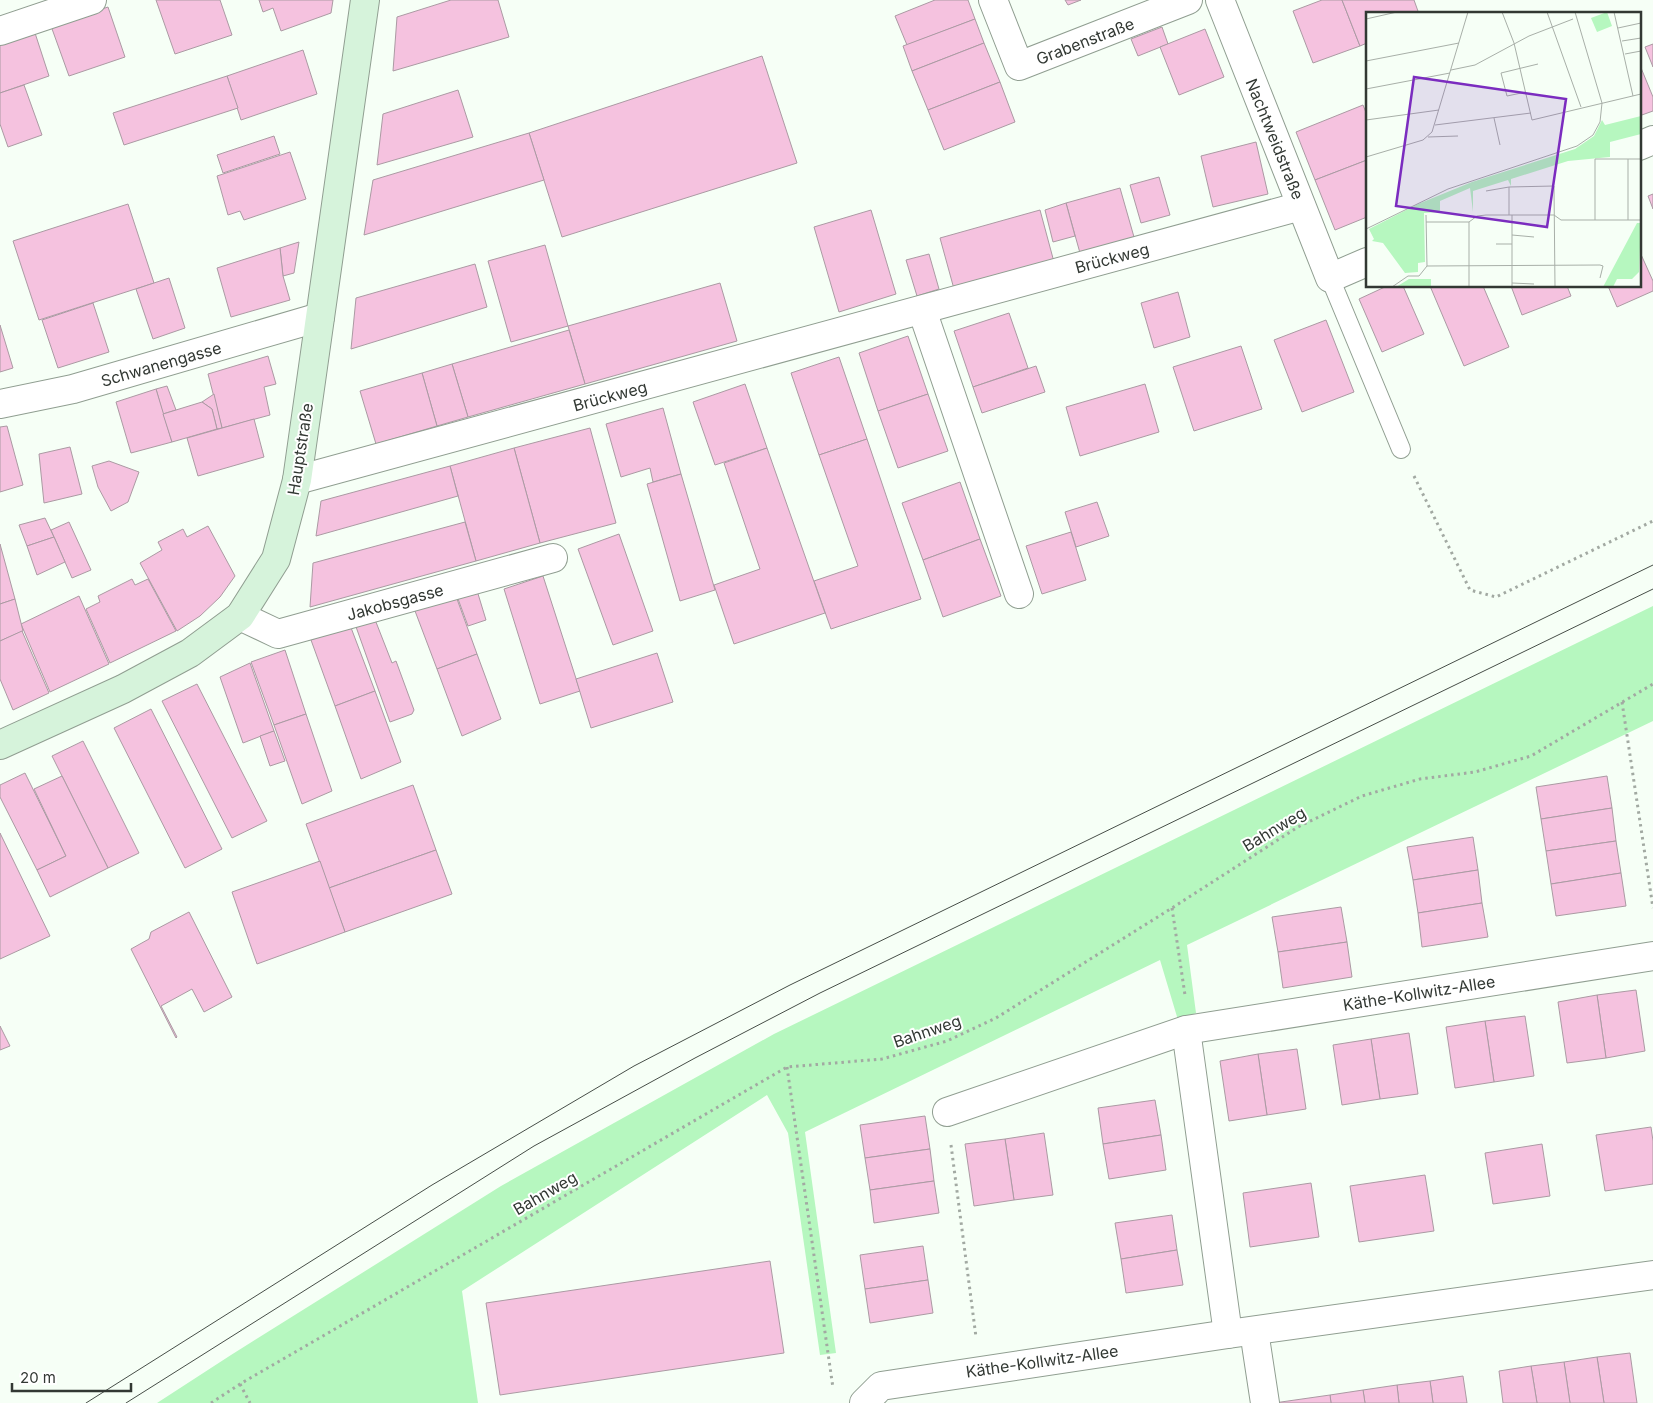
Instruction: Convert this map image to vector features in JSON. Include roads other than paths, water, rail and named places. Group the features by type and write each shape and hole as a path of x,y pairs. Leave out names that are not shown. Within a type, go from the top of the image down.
{"main road":[{"name":"Hauptstraße","path":"0,746 123,689 182,657 240,616 276,559 297,480 365,0"}],"street":[{"path":"0,31 92,0"},
{"name":"Grabenstraße","path":"993,0 1019,66 1188,0"},
{"name":"Nachtweidstraße","path":"1220,0 1330,278"},
{"path":"1640,146 1653,140"},
{"name":"Brückweg","path":"297,480 1301,206"},
{"path":"1330,278 1366,262"},
{"path":"922,310 1019,594"},
{"name":"Schwanengasse","path":"0,404 74,390 320,318"},
{"name":"Jakobsgasse","path":"240,616 278,634 553,558"},
{"name":"Käthe-Kollwitz-Allee","path":"946,1112 1186,1030 1653,956"},
{"path":"1186,1030 1228,1334"},
{"name":"Käthe-Kollwitz-Allee","path":"864,1403 881,1386 1228,1334 1653,1275"},
{"path":"1254,1331 1264,1403"}],"lane":[{"path":"1330,278 1401,448"}],"tram line":[{"path":"86,1403 432,1185 634,1066 790,985 1653,565"},
{"path":"126,1403 534,1146 695,1058 820,993 1653,589"}]}
